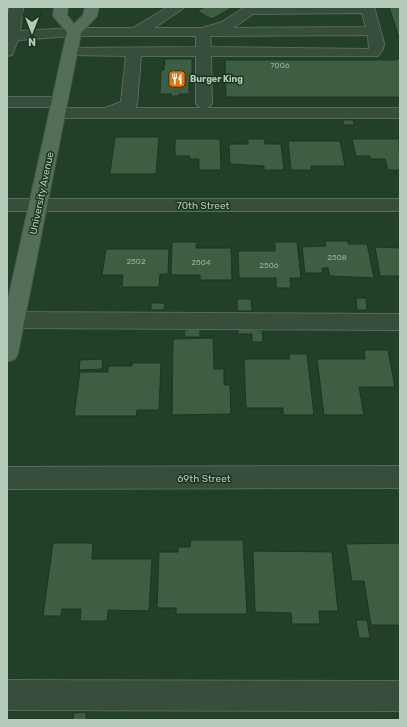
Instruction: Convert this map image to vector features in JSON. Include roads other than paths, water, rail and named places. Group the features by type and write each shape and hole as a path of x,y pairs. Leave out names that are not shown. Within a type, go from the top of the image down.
{"main road":[{"path":"61,7 60,16 74,32 94,10"},
{"name":"University Avenue","path":"10,337 74,32"}],"street":[{"path":"7,52 16,7"},
{"path":"138,31 156,13 178,7"},
{"path":"70,51 373,53 377,44 368,8 253,9 227,25 203,32"},
{"path":"10,36 74,32 138,31 373,31"},
{"path":"203,32 204,104"},
{"path":"129,105 134,52"},
{"path":"104,114 144,101 191,101 198,96 198,73 204,69"},
{"path":"7,102 104,114 400,113"},
{"path":"129,105 400,103"},
{"name":"70th Street","path":"7,205 400,205"},
{"path":"10,337 400,322"},
{"name":"69th Street","path":"7,478 400,477"},
{"path":"7,695 400,696"}],"place":[{"name":"Burger King","path":"177,79"}]}
